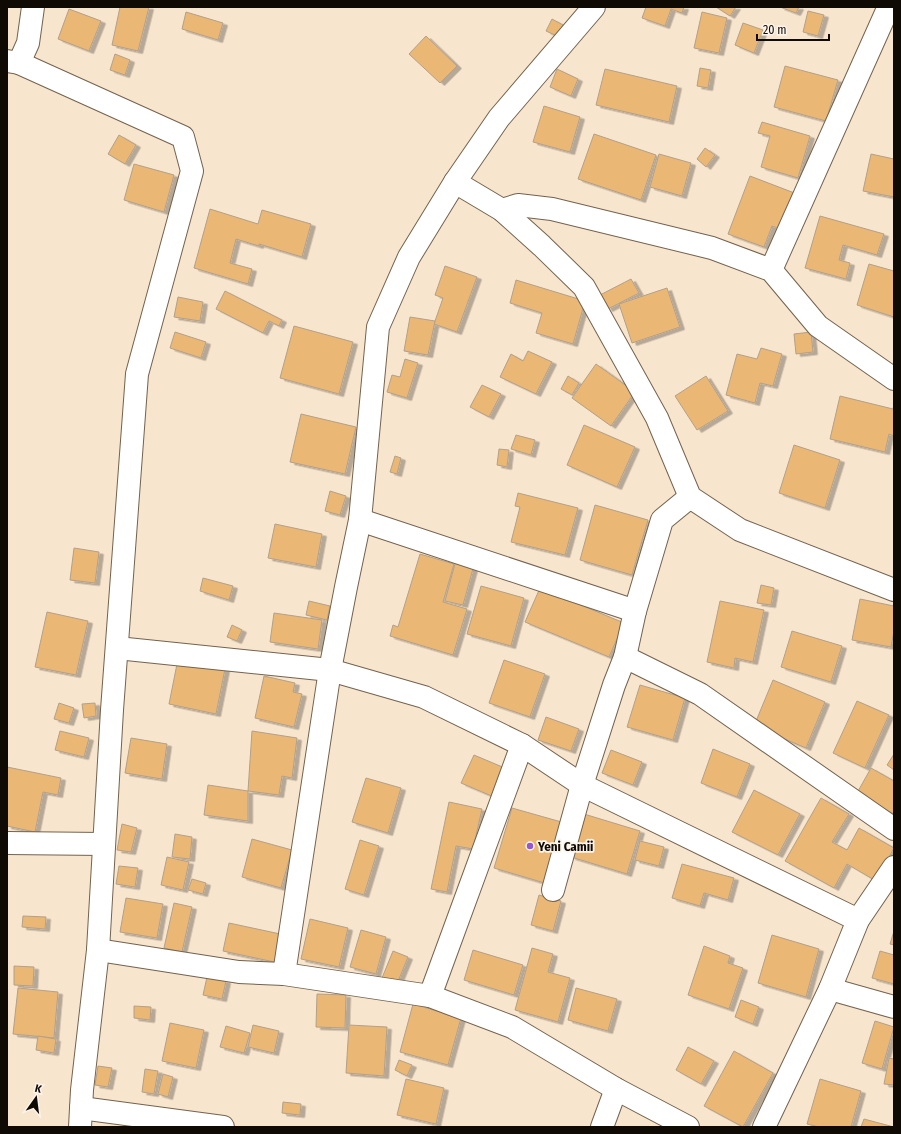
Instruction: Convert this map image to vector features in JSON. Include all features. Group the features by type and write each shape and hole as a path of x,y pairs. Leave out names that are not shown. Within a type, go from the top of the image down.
{"street":[{"path":"33,7 28,42 13,62 183,137 192,171 137,374 117,648 98,950 82,1090 81,1118 223,1127"},
{"path":"284,974 330,670 360,520 378,327 409,257 454,182 499,118 594,7"},
{"path":"770,270 886,13"},
{"path":"454,182 502,210 584,287 657,418 690,497 740,530 894,590"},
{"path":"502,210 518,205 552,209 712,248 770,270 818,326 894,379"},
{"path":"553,890 582,785 614,685 625,657 635,611 662,520 690,497"},
{"path":"360,520 635,611"},
{"path":"117,648 330,670 424,698 522,745 582,785 858,920"},
{"path":"625,657 700,694 894,829"},
{"path":"430,996 522,745"},
{"path":"7,843 104,844"},
{"path":"764,1127 830,989 858,920 894,867"},
{"path":"98,950 239,972 284,974 430,996 512,1027 616,1090 688,1127"},
{"path":"830,989 894,1007"},
{"path":"602,1127 616,1090"}],"building":[{"path":"120,7 149,7 138,51 112,45"},
{"path":"646,7 684,7 682,13 671,9 665,26 642,18"},
{"path":"716,7 736,7 730,16"},
{"path":"780,7 799,7 796,13"},
{"path":"69,9 101,21 89,51 58,39"},
{"path":"808,11 824,15 818,36 803,32"},
{"path":"186,12 223,23 218,40 182,29"},
{"path":"702,12 727,18 719,53 694,48"},
{"path":"552,19 563,25 557,36 546,31"},
{"path":"743,23 763,30 754,53 735,45"},
{"path":"426,36 457,66 440,83 409,54"},
{"path":"115,54 130,60 125,75 110,70"},
{"path":"785,66 838,80 826,121 774,107"},
{"path":"700,68 711,70 708,88 697,86"},
{"path":"557,69 578,79 571,96 550,87"},
{"path":"605,69 677,86 669,122 596,105"},
{"path":"544,106 580,117 570,152 533,142"},
{"path":"762,122 810,136 798,178 761,167 770,136 758,133"},
{"path":"594,134 656,155 641,200 578,179"},
{"path":"119,135 136,145 125,164 108,154"},
{"path":"705,148 715,155 706,167 697,159"},
{"path":"659,154 691,163 682,196 650,187"},
{"path":"871,154 894,159 894,197 863,191"},
{"path":"134,164 174,175 164,212 124,200"},
{"path":"750,176 797,194 783,230 772,226 764,247 728,234"},
{"path":"210,209 258,224 262,210 311,224 302,257 259,244 259,246 236,239 230,263 252,269 248,284 194,268"},
{"path":"820,216 884,234 877,255 843,245 839,260 850,263 846,279 805,268"},
{"path":"869,264 894,271 894,317 857,305"},
{"path":"445,266 477,277 457,332 434,324 443,298 435,295"},
{"path":"631,279 639,293 608,309 600,295"},
{"path":"516,280 585,301 573,344 536,333 542,313 510,303"},
{"path":"667,288 680,327 632,343 619,304"},
{"path":"225,291 282,320 279,326 269,321 263,333 216,309"},
{"path":"178,297 203,302 200,321 174,317"},
{"path":"410,317 435,321 428,355 404,351"},
{"path":"294,326 353,342 339,394 280,378"},
{"path":"175,332 206,342 201,358 170,348"},
{"path":"811,332 813,352 796,354 794,334"},
{"path":"761,348 782,354 773,386 760,383 755,403 726,395 737,354 757,359"},
{"path":"528,351 552,362 536,394 500,377 511,354 523,361"},
{"path":"405,359 418,363 407,398 387,392 392,375 400,377"},
{"path":"596,364 635,392 611,426 572,398"},
{"path":"568,376 579,383 572,395 561,389"},
{"path":"706,376 728,411 697,430 675,396"},
{"path":"482,385 501,394 489,417 470,407"},
{"path":"840,396 893,409 894,404 894,436 889,434 885,452 830,439"},
{"path":"301,414 356,427 345,474 290,462"},
{"path":"584,425 635,447 617,487 567,465"},
{"path":"516,435 535,440 531,455 511,449"},
{"path":"794,445 840,460 825,508 779,493"},
{"path":"499,449 509,450 507,467 497,465"},
{"path":"395,456 401,458 397,474 390,472"},
{"path":"330,491 346,496 340,515 325,511"},
{"path":"518,493 578,508 565,555 511,542 520,507 515,506"},
{"path":"595,505 648,520 632,575 580,560"},
{"path":"275,524 322,534 316,567 268,558"},
{"path":"74,548 99,552 95,583 70,580"},
{"path":"420,554 454,564 443,602 467,609 453,655 390,636 393,625 398,627"},
{"path":"456,560 474,565 463,605 445,601"},
{"path":"203,578 233,586 229,600 200,591"},
{"path":"761,585 774,588 771,605 757,603"},
{"path":"481,586 524,598 511,646 467,634"},
{"path":"540,588 624,623 609,657 525,622"},
{"path":"860,599 894,606 894,631 891,647 852,640"},
{"path":"309,601 330,606 327,620 306,615"},
{"path":"720,601 764,610 753,662 735,658 734,668 707,662"},
{"path":"47,612 88,621 76,675 35,667"},
{"path":"274,613 322,620 318,649 270,642"},
{"path":"232,625 242,630 237,641 227,637"},
{"path":"792,631 842,646 831,682 781,667"},
{"path":"178,659 225,669 216,714 169,704"},
{"path":"504,660 545,674 530,717 489,703"},
{"path":"264,676 295,683 293,692 302,694 294,727 255,718"},
{"path":"773,680 825,702 806,748 754,726"},
{"path":"640,685 685,698 673,740 627,727"},
{"path":"857,701 889,715 865,768 833,753"},
{"path":"59,703 74,708 69,723 54,719"},
{"path":"95,703 96,716 84,718 82,704"},
{"path":"546,717 579,729 571,751 538,740"},
{"path":"60,731 89,738 84,757 55,750"},
{"path":"252,731 297,738 292,778 282,776 279,795 248,791"},
{"path":"131,738 167,744 162,779 125,773"},
{"path":"713,749 750,764 737,797 701,783"},
{"path":"611,750 642,762 633,785 602,773"},
{"path":"894,754 894,770 887,765"},
{"path":"474,755 507,769 494,797 461,783"},
{"path":"7,767 61,778 58,795 43,792 35,832 7,826"},
{"path":"871,768 894,781 894,814 857,793"},
{"path":"366,778 401,788 388,833 352,822"},
{"path":"208,785 248,791 248,821 204,815"},
{"path":"754,790 800,814 778,855 732,832"},
{"path":"821,798 849,814 832,842 847,850 859,828 894,848 876,881 847,864 834,888 785,861"},
{"path":"449,802 482,809 473,849 456,846 447,892 431,889"},
{"name":"Yeni Camii","path":"512,808 565,823 548,884 494,868"},
{"path":"584,814 640,831 627,874 571,857"},
{"path":"122,824 137,828 131,852 117,850"},
{"path":"175,834 192,837 190,859 172,857"},
{"path":"252,839 292,850 281,888 242,877"},
{"path":"360,840 379,846 364,895 345,889"},
{"path":"640,841 664,847 659,866 635,860"},
{"path":"167,857 189,862 183,890 161,885"},
{"path":"682,864 734,878 728,900 704,893 700,906 672,898"},
{"path":"119,866 138,868 135,887 116,884"},
{"path":"192,879 206,883 203,894 188,890"},
{"path":"539,895 561,901 553,931 531,925"},
{"path":"126,898 163,904 157,938 120,932"},
{"path":"174,903 192,907 182,952 164,948"},
{"path":"23,916 46,917 45,929 22,927"},
{"path":"310,919 348,928 339,967 301,959"},
{"path":"229,923 285,935 279,963 223,951"},
{"path":"361,930 386,937 376,974 350,967"},
{"path":"894,931 894,945 890,944"},
{"path":"772,935 819,949 806,997 758,983"},
{"path":"704,946 730,956 728,963 743,968 729,1009 688,995"},
{"path":"532,948 553,954 548,972 570,978 558,1022 515,1010"},
{"path":"473,950 523,965 514,995 464,980"},
{"path":"393,951 408,957 397,984 382,978"},
{"path":"880,951 894,955 894,984 872,978"},
{"path":"14,966 34,967 33,986 14,985"},
{"path":"207,977 226,981 222,999 203,995"},
{"path":"18,988 58,992 54,1038 13,1034"},
{"path":"576,988 617,999 608,1031 568,1020"},
{"path":"317,994 346,995 345,1028 316,1027"},
{"path":"741,1000 759,1007 753,1024 735,1017"},
{"path":"413,1004 461,1018 448,1065 400,1052"},
{"path":"134,1006 151,1007 150,1020 134,1018"},
{"path":"875,1021 894,1027 882,1069 862,1063"},
{"path":"170,1023 204,1030 196,1068 162,1061"},
{"path":"253,1025 279,1031 274,1053 248,1047"},
{"path":"349,1025 387,1027 384,1076 346,1073"},
{"path":"226,1026 250,1033 244,1053 220,1047"},
{"path":"38,1036 56,1039 54,1053 36,1050"},
{"path":"688,1047 714,1061 701,1084 676,1070"},
{"path":"734,1051 773,1073 743,1127 704,1106"},
{"path":"889,1058 894,1059 894,1085 884,1084"},
{"path":"399,1060 412,1065 407,1076 395,1070"},
{"path":"98,1066 112,1068 108,1087 95,1085"},
{"path":"145,1069 158,1071 154,1094 142,1092"},
{"path":"163,1074 173,1077 168,1097 158,1094"},
{"path":"406,1079 444,1088 436,1124 397,1115"},
{"path":"820,1079 861,1091 851,1127 819,1127 807,1124"},
{"path":"283,1102 301,1104 300,1115 282,1113"},
{"path":"864,1119 894,1127 861,1127"}],"place":[{"name":"Yeni Camii","path":"530,846"}]}
